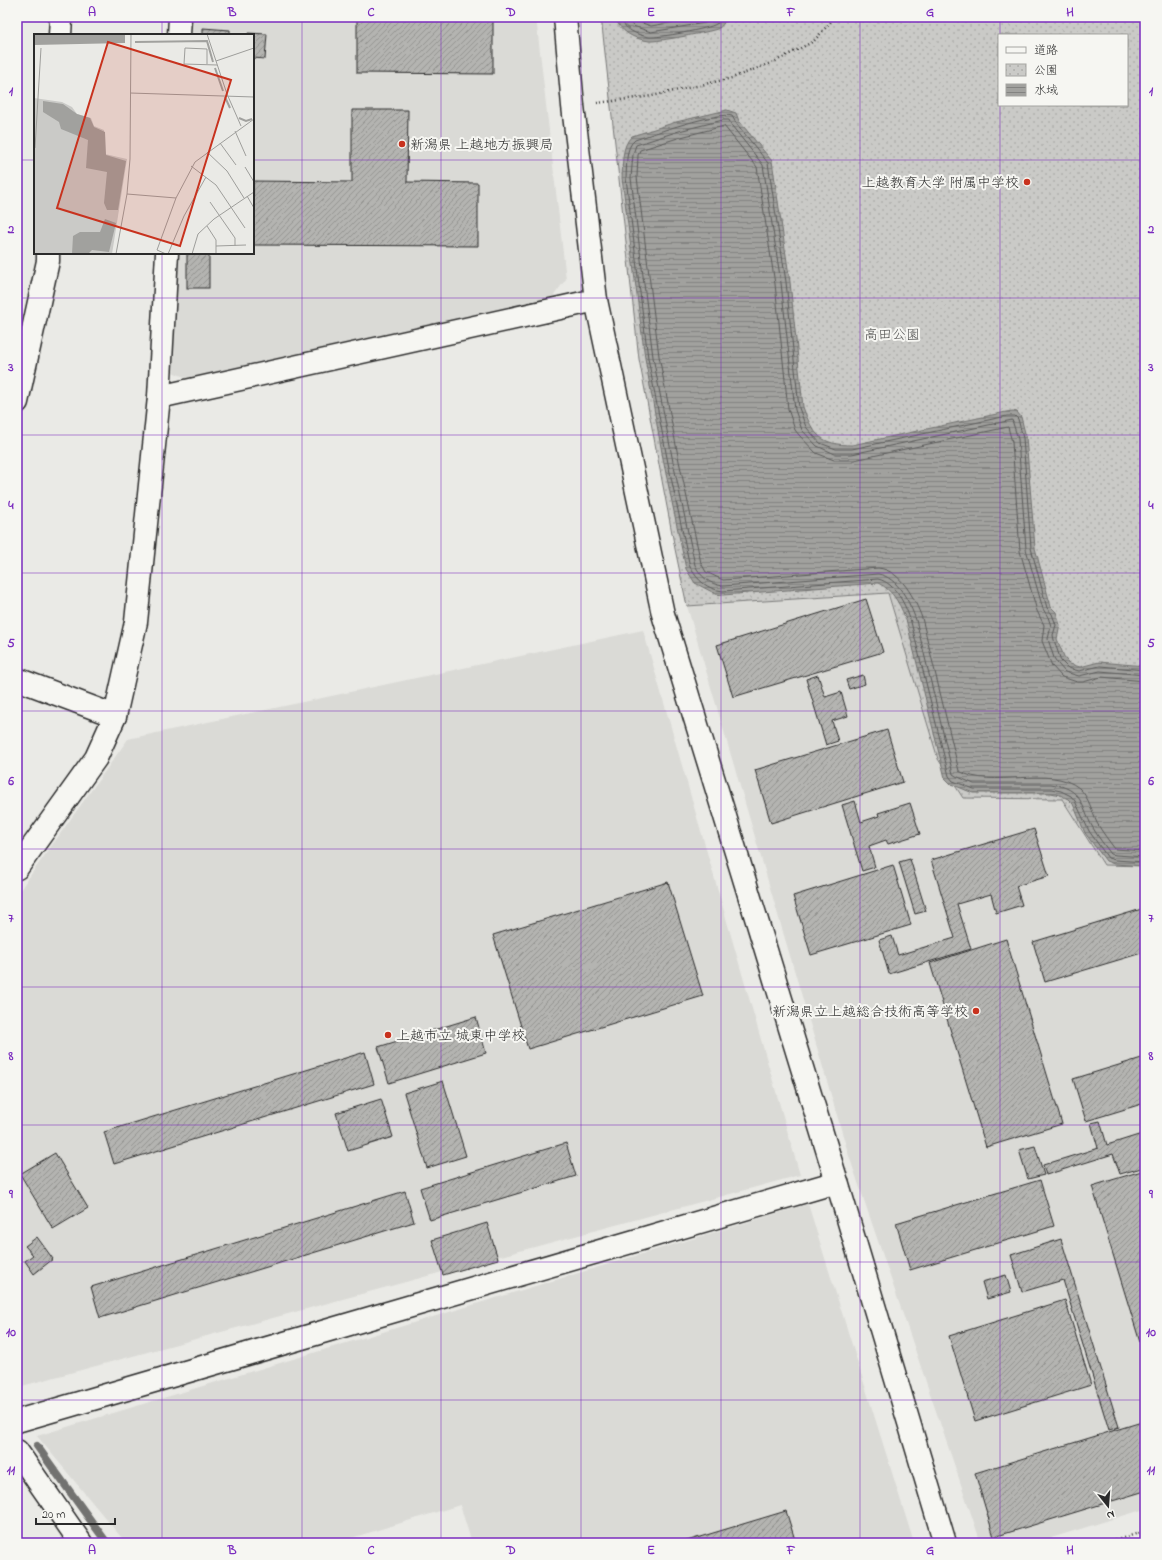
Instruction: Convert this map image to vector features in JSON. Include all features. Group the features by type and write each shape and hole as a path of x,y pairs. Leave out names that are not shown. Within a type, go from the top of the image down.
{"street":[{"path":"60,34 61,17"},
{"path":"179,34 180,17"},
{"path":"565,17 573,106 596,300 663,614 837,1182 945,1543"},
{"path":"17,402 48,261 48,254"},
{"path":"17,868 96,758 115,716 136,622 159,397 167,254"},
{"path":"159,397 596,300"},
{"path":"17,679 115,716"},
{"path":"17,1422 837,1182"},
{"path":"17,1452 81,1543"}],"path":[{"path":"573,106 652,96 732,78 776,61 814,41 835,17"},
{"path":"1108,1543 1145,1531"}],"shaded area":[{"name":"新潟県 上越地方振興局","path":"192,17 536,17 566,279 552,298 187,378 170,371 176,254 254,254 254,34 191,34"},
{"name":"新潟県立上越総合技術高等学校","path":"888,593 938,759 963,798 1062,799 1104,865 1145,866 1145,1509 1035,1543 981,1543 849,1156 687,606"},
{"name":"上越市立 城東中学校","path":"643,630 800,1175 22,1386 17,1380 17,894 128,739"},
{"path":"808,1204 914,1543 472,1543 460,1505 335,1543 126,1543 37,1436"}],"green space":[{"name":"高田公園","path":"601,17 1145,17 1145,866 1104,865 1062,799 963,798 938,759 888,593 687,606 639,359"}],"water":[{"path":"615,17 726,17 723,24 717,29 662,40 649,41 638,39 628,34 620,27"},
{"path":"727,110 736,113 739,121 772,161 790,282 803,407 815,431 826,440 833,443 852,445 1006,412 1017,412 1021,417 1026,437 1035,548 1051,607 1056,612 1060,625 1057,639 1065,659 1070,664 1080,667 1099,662 1145,666 1145,866 1114,864 1106,861 1085,833 1073,804 1068,799 1060,795 1051,793 973,793 951,784 945,778 907,623 897,600 884,586 878,583 723,595 716,594 695,583 686,569 664,464 645,358 622,178 623,161 624,150 628,140 632,136 676,122"}],"building":[{"path":"357,17 493,17 493,74 357,73"},
{"path":"203,28 230,30 230,34 203,34"},
{"path":"248,33 267,34 265,59 254,58 254,34"},
{"path":"352,110 408,110 407,182 478,183 478,246 254,245 254,181 352,182"},
{"path":"187,254 209,254 209,288 187,288"},
{"path":"866,599 883,652 733,697 717,645"},
{"path":"818,675 825,697 841,692 848,716 832,721 838,741 826,745 806,679"},
{"path":"863,675 865,684 849,689 846,680"},
{"path":"887,730 903,782 771,823 755,770"},
{"path":"855,801 861,822 879,816 878,813 910,803 920,834 888,844 886,840 869,846 875,867 862,871 842,805"},
{"path":"1034,829 1049,876 1016,886 1022,905 996,913 991,894 957,904 971,949 889,974 879,940 892,936 898,955 955,938 931,860"},
{"path":"910,859 926,911 915,914 899,862"},
{"path":"893,865 911,925 811,955 793,896"},
{"path":"668,882 703,996 528,1049 493,935"},
{"path":"1145,908 1145,952 1045,982 1033,942"},
{"path":"1006,939 1062,1124 986,1147 930,963"},
{"path":"476,1017 486,1053 389,1083 378,1047"},
{"path":"365,1052 374,1084 114,1164 104,1132"},
{"path":"1145,1057 1145,1103 1086,1121 1073,1079"},
{"path":"443,1081 466,1156 427,1168 404,1093"},
{"path":"381,1099 393,1137 348,1151 336,1113"},
{"path":"1100,1121 1107,1145 1145,1133 1145,1167 1120,1174 1113,1154 1046,1175 1043,1165 1098,1148 1091,1123"},
{"path":"566,1143 576,1176 430,1220 420,1188"},
{"path":"1035,1146 1044,1175 1028,1179 1019,1150"},
{"path":"55,1153 88,1208 53,1229 20,1174"},
{"path":"1145,1170 1145,1348 1142,1349 1092,1186"},
{"path":"1040,1180 1054,1226 910,1270 896,1223"},
{"path":"405,1191 414,1222 100,1318 91,1287"},
{"path":"487,1223 498,1259 443,1275 432,1240"},
{"path":"37,1237 53,1259 34,1274 25,1261 33,1255 25,1246"},
{"path":"1061,1239 1119,1427 1109,1430 1063,1280 1022,1292 1011,1255"},
{"path":"1006,1275 1011,1292 987,1299 982,1282"},
{"path":"1065,1300 1091,1385 975,1421 949,1336"},
{"path":"1145,1421 1145,1491 994,1537 975,1473"},
{"path":"786,1511 796,1543 680,1543"}],"waterway":[{"path":"37,1446 107,1543"}],"place":[{"name":"新潟県 上越地方振興局","path":"402,144"},
{"name":"上越教育大学 附属中学校","path":"1027,182"},
{"name":"新潟県立上越総合技術高等学校","path":"976,1011"},
{"name":"上越市立 城東中学校","path":"388,1035"}]}
